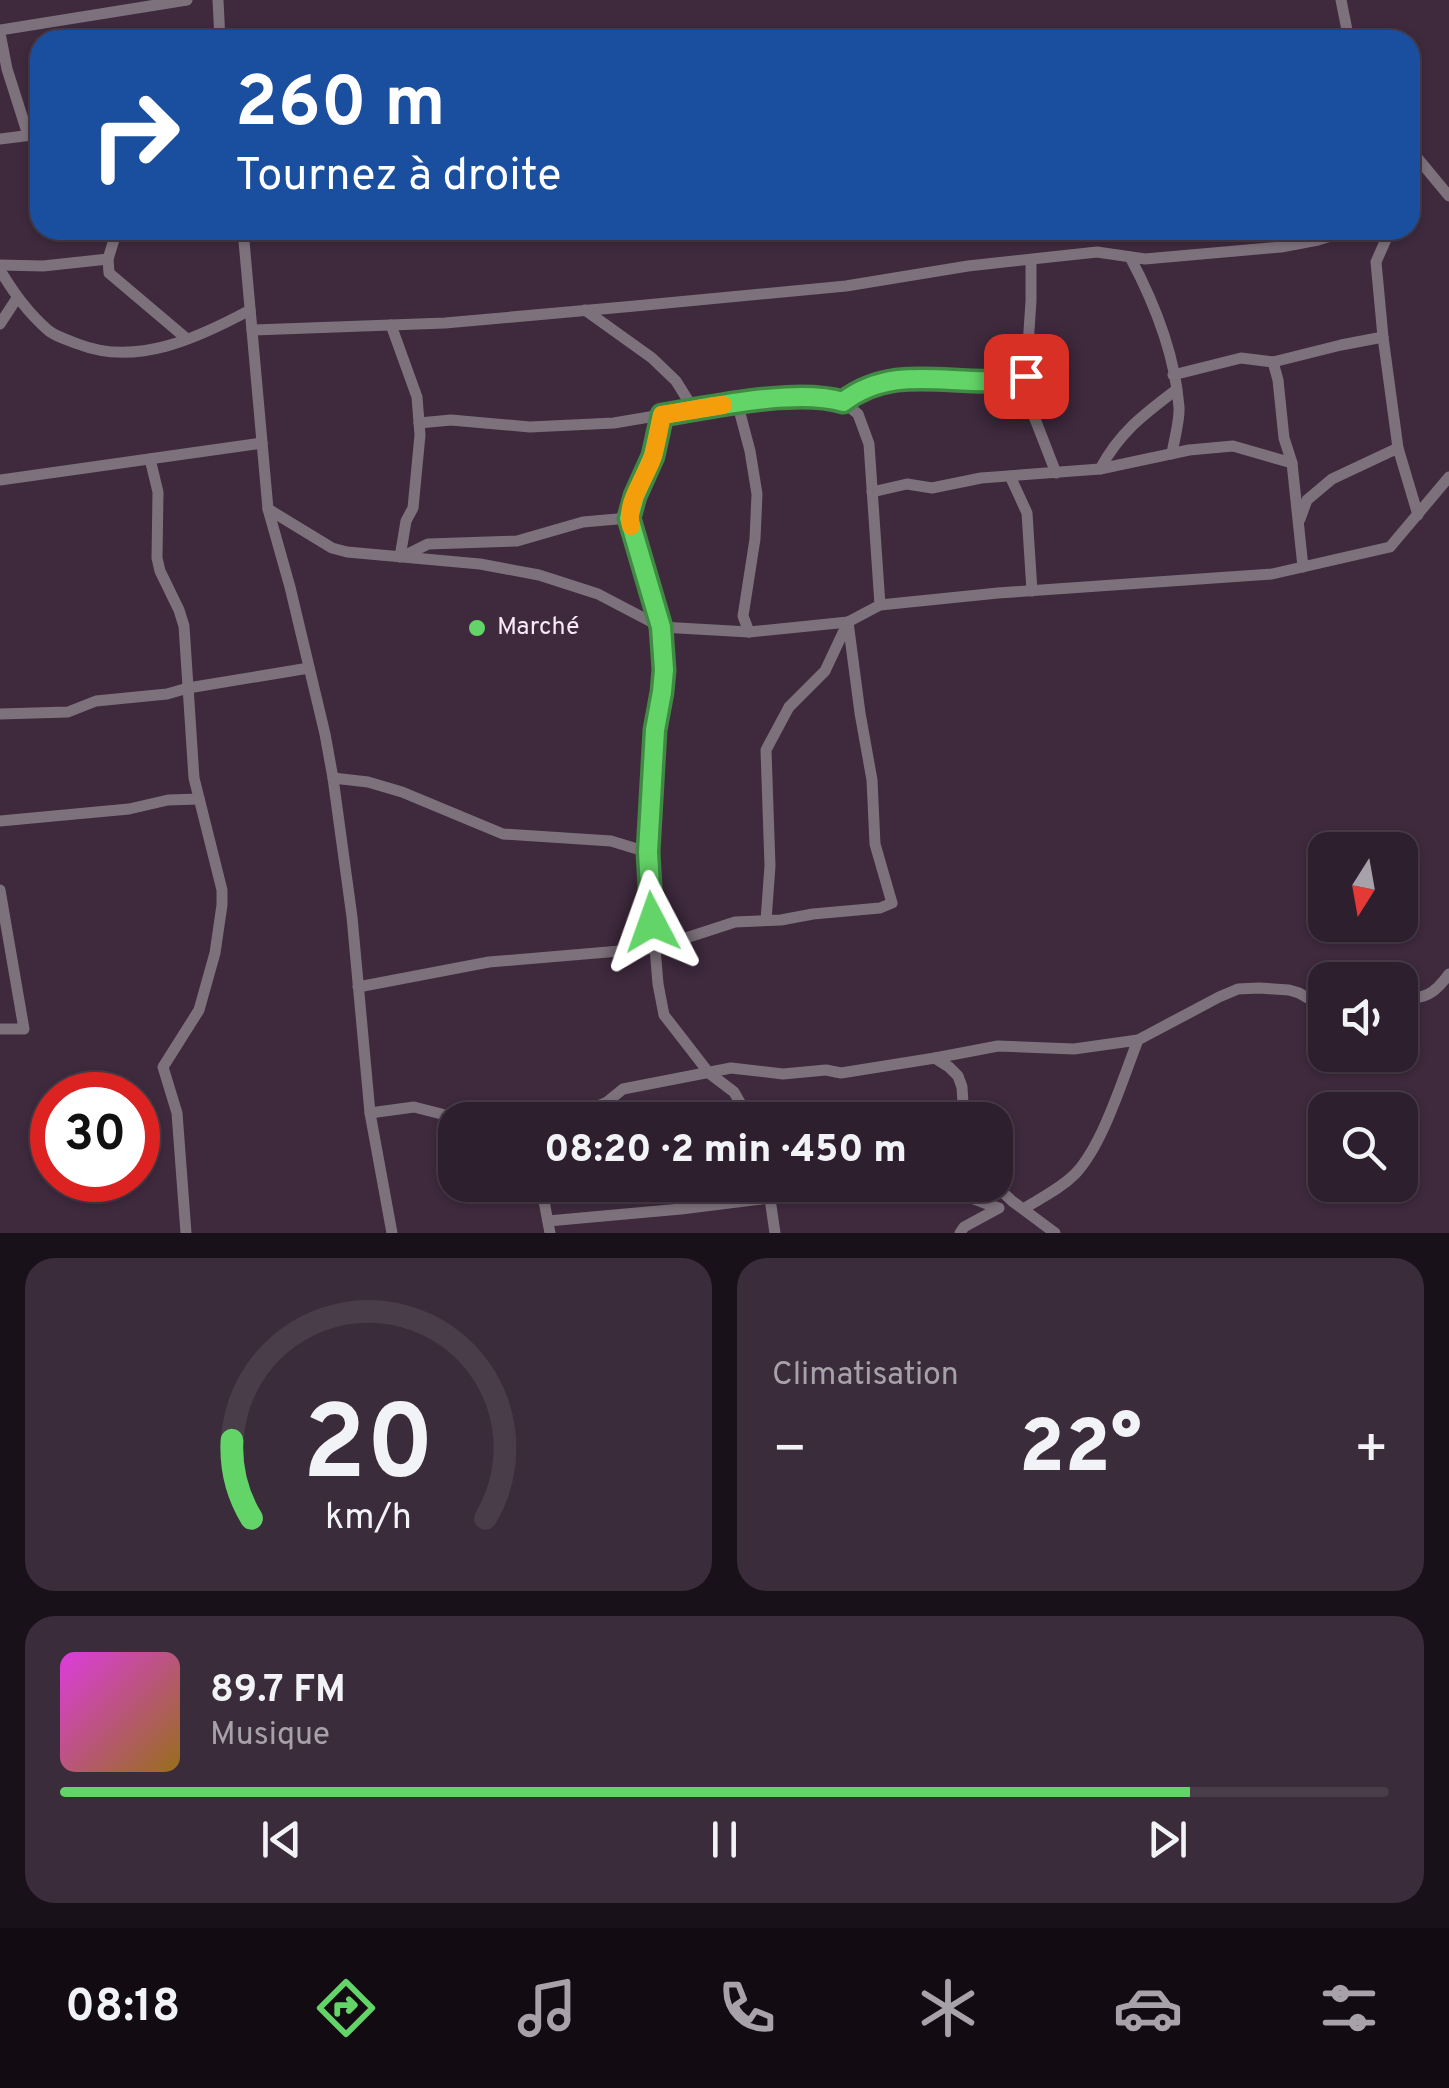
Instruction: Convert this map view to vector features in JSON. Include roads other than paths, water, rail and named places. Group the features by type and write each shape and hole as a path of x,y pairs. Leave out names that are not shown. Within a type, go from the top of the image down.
{"street":[{"path":"30,124 7,69 0,31 187,0"},
{"path":"218,0 220,30"},
{"path":"1341,0 1347,30"},
{"path":"0,140 30,135"},
{"path":"1420,161 1449,196"},
{"path":"114,240 108,259 109,274 187,339"},
{"path":"244,240 268,509 333,778 352,917 370,1113 392,1233"},
{"path":"252,330 445,323 846,286 968,266 1097,252 1145,259 1318,240"},
{"path":"1386,240 1376,262 1383,337 1398,448 1418,516"},
{"path":"1130,257 1150,295 1173,374 1180,410 1172,454"},
{"path":"108,259 0,267 17,298 52,334 90,349 125,354 158,349 218,327 250,310"},
{"path":"1031,260 1026,376 1030,406 1056,472"},
{"path":"0,324 17,298"},
{"path":"585,310 652,358 676,381 694,410"},
{"path":"391,325 418,397 420,423 413,508 406,521 400,558"},
{"path":"1173,374 1241,358 1273,362 1383,337"},
{"path":"1273,362 1284,438 1292,462 1303,567"},
{"path":"843,402 859,390 897,379 994,381 1026,376"},
{"path":"1100,469 1112,446 1138,418 1176,390"},
{"path":"420,423 614,423 737,402 823,396 843,402 858,414 869,444 880,605"},
{"path":"737,402 757,494 755,539 743,616 749,632"},
{"path":"662,415 653,456 629,518 661,627 664,670 655,730 648,852 658,984 664,1015 740,1102"},
{"path":"0,480 262,443"},
{"path":"872,492 907,484 932,488 981,478 1100,469 1234,446 1292,462"},
{"path":"1299,522 1307,500 1332,480 1398,448"},
{"path":"150,459 159,509 157,558 184,626 194,778 222,890 220,928 199,1010 163,1066 177,1113 186,1233"},
{"path":"1010,476 1026,514 1032,591"},
{"path":"268,509 332,548 347,552 480,564 539,574 598,594 661,627 749,632 848,622 880,605 1272,574 1390,547 1449,477"},
{"path":"400,558 428,544 517,540 583,522 629,518"},
{"path":"766,920 770,866 766,750 789,706 825,671 848,622"},
{"path":"358,988 488,962 655,948 735,922 880,908 892,903 876,844 872,780 848,622"},
{"path":"0,714 68,712 96,701 167,694 309,668"},
{"path":"333,778 368,782 402,792 503,834 611,840 648,852"},
{"path":"0,820 198,799"},
{"path":"0,890 24,1028 0,1030"},
{"path":"1418,998 1428,996 1449,974"},
{"path":"607,1102 623,1089 731,1068 783,1074 826,1070 841,1073 998,1046 1074,1049 1138,1040 1238,989 1289,990 1308,1000"},
{"path":"1023,1210 1078,1172 1105,1123 1138,1040"},
{"path":"935,1058 958,1076 963,1102"},
{"path":"370,1113 414,1107 438,1113"},
{"path":"544,1202 549,1227 720,1202"},
{"path":"770,1202 777,1231"},
{"path":"982,1202 998,1208"},
{"path":"960,1233 1010,1202"},
{"path":"1013,1202 1055,1233"}],"place":[{"name":"Marché","path":"477,628"}]}
